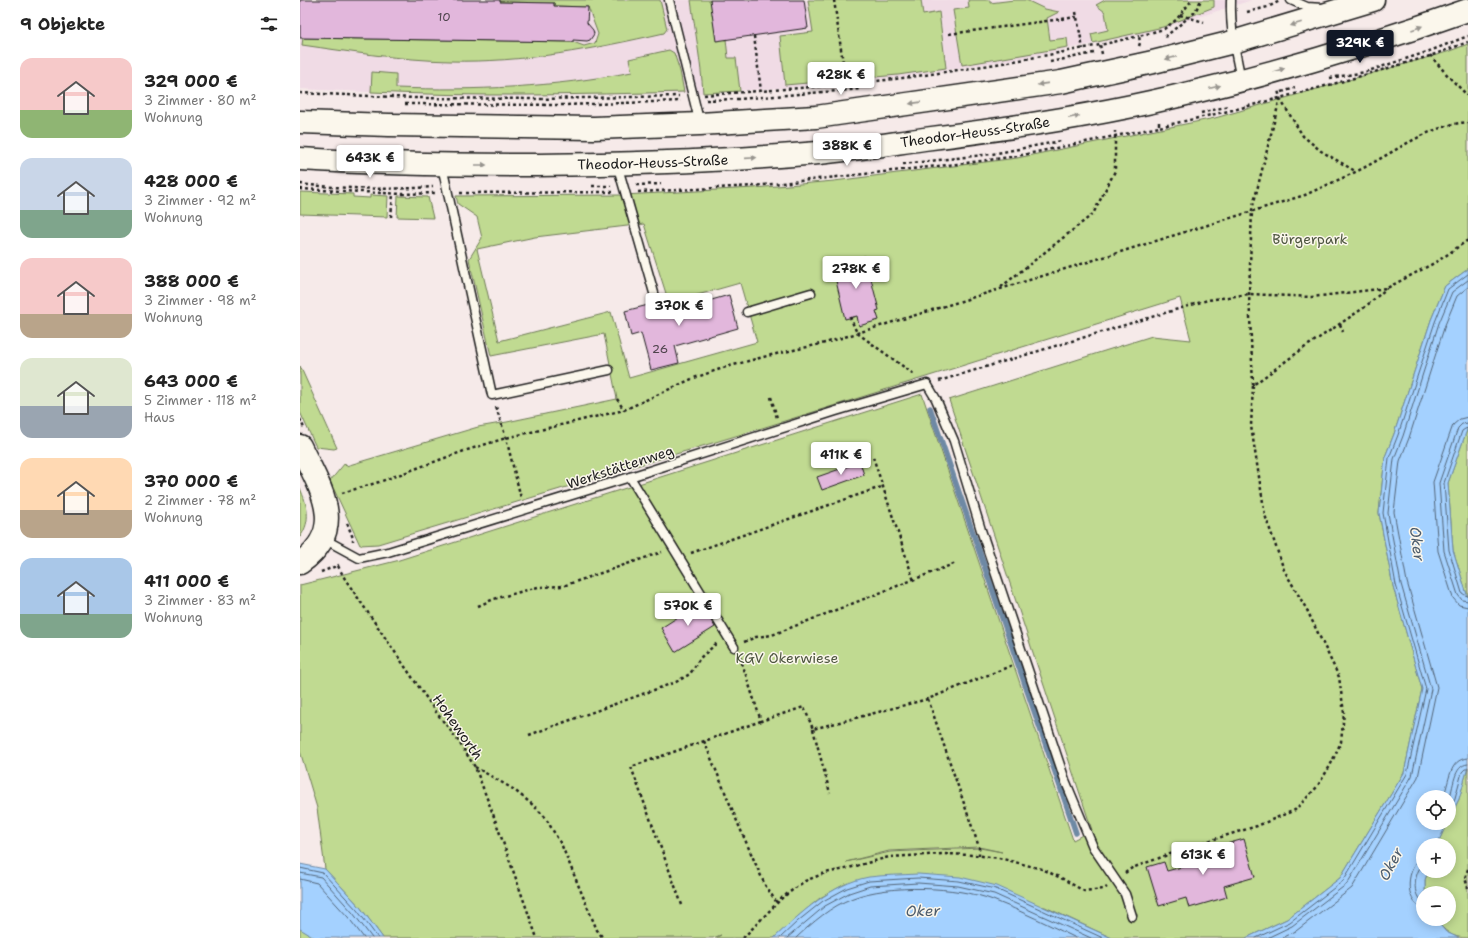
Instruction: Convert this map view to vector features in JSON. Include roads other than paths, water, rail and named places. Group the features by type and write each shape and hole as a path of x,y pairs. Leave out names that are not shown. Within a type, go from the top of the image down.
{"main road":[{"path":"300,122 594,128 700,124 816,117 1060,82 1161,60 1233,42 1373,0"},
{"name":"Theodor-Heuss-Straße","path":"303,169 442,165 699,162 820,153 982,132 1082,116 1193,93 1344,52 1468,10"},
{"path":"300,446 324,498 327,514 327,527 317,549 300,563"}],"lane":[{"path":"669,0 700,124"},
{"path":"1231,0 1233,42 1241,80"},
{"path":"1291,0 1307,7 1327,8 1370,0"},
{"path":"617,164 656,300"},
{"path":"442,165 492,395 608,370"},
{"path":"747,312 811,293"},
{"name":"Werkstättenweg","path":"323,538 359,558 388,552 524,511 836,411 927,384 936,399 954,441 981,530 1065,780 1093,847 1125,894 1132,916"},
{"path":"630,477 734,647"}],"water":[{"name":"Oker","path":"1468,269 1468,427 1448,483 1453,550 1468,598 1468,767 1456,805 1456,790 1416,790 1416,830 1444,830 1440,838 1416,838 1416,878 1426,878 1425,886 1416,886 1416,926 1441,926 1446,932 1459,938 1246,938 1287,919 1340,878 1404,773 1422,689 1393,586 1379,513 1385,457 1394,434 1431,320 1445,286"},
{"path":"300,864 325,869 360,907 383,938 315,938 300,929"},
{"name":"Oker","path":"918,874 960,877 997,886 1112,938 774,938 817,901 842,886 869,877"}],"waterway":[{"path":"930,408 1076,833"}],"park label":[{"name":"Bürgerpark","path":"1310,239"},
{"name":"KGV Okerwiese","path":"787,658"}]}
